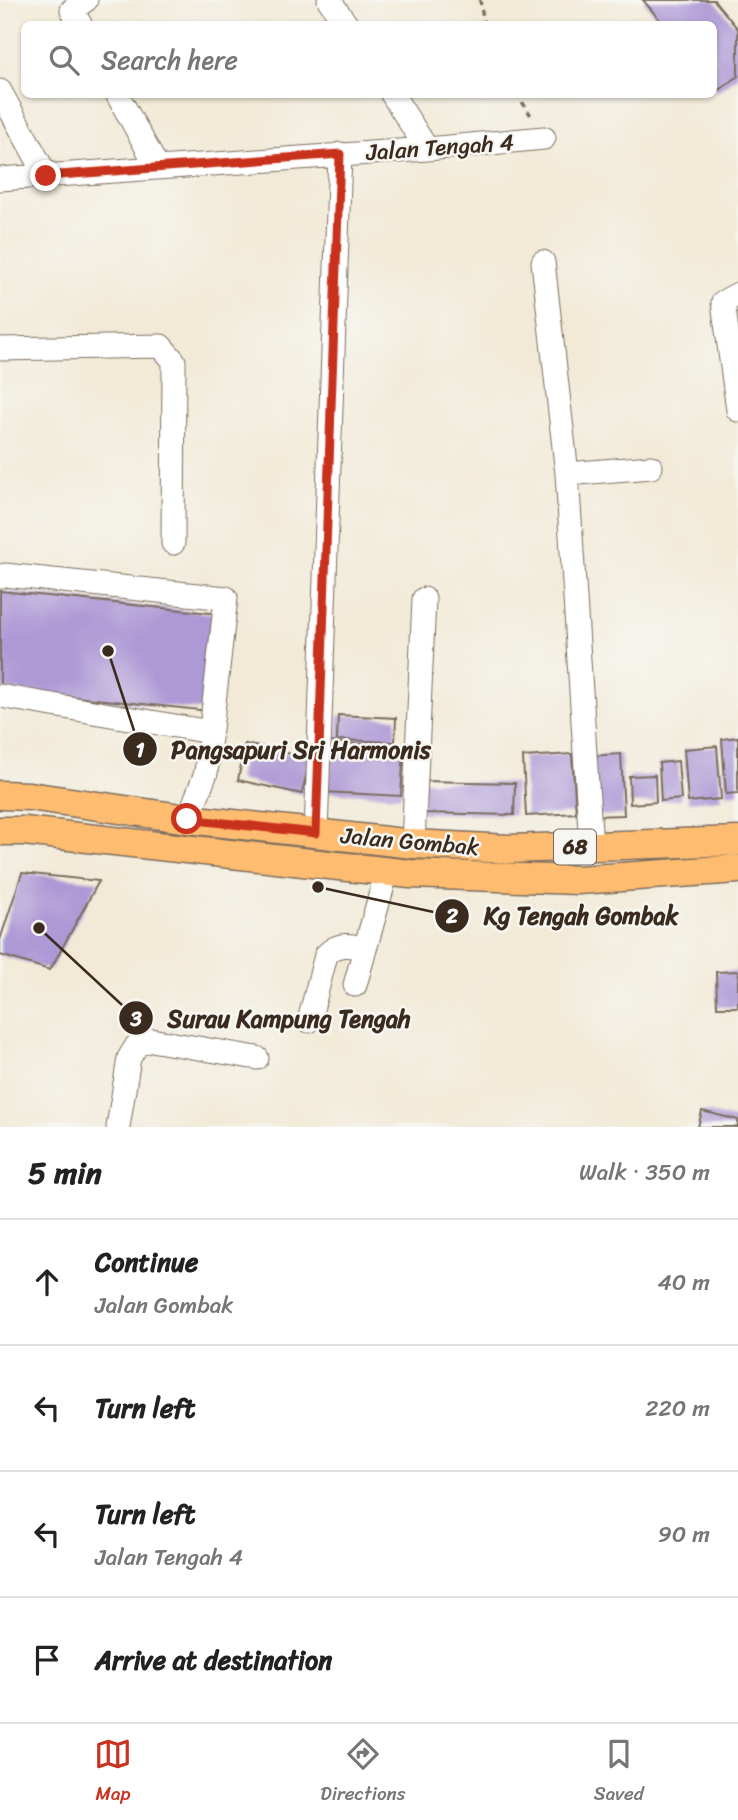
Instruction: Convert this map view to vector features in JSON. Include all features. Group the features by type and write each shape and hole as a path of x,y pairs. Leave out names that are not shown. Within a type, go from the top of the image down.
{"main road":[{"name":"Jalan Gombak","path":"0,795 29,796 187,819 413,844 509,849 738,841"},
{"name":"Jalan Gombak","path":"0,831 24,831 410,874 578,880 738,869"}],"street":[{"path":"329,0 344,21"},
{"path":"0,91 46,176"},
{"path":"119,98 158,168"},
{"path":"395,98 427,149"},
{"name":"Jalan Tengah 4","path":"0,179 427,149 544,138"},
{"path":"316,833 340,154"},
{"path":"543,262 567,474 591,846"},
{"path":"738,294 723,302 738,410"},
{"path":"0,349 161,346 174,361 173,543"},
{"path":"567,474 651,467"},
{"path":"0,577 5,575 226,598 206,773 187,819"},
{"path":"413,844 424,599"},
{"path":"0,696 210,732"},
{"path":"0,784 29,796"},
{"path":"355,985 387,871"},
{"path":"309,1021 326,955 332,948 344,944 365,948"},
{"path":"118,1127 129,1058 137,1045 152,1040 257,1058"}],"path":[{"path":"480,0 483,21"}],"building":[{"path":"643,0 714,0 738,29 738,76 717,92 717,21 660,21"},
{"path":"0,591 219,614 209,711 0,689"},
{"path":"338,715 396,718 395,742 337,740"},
{"path":"738,737 738,793 726,794 722,739"},
{"path":"327,742 404,747 401,796 324,792"},
{"path":"245,744 310,758 302,794 238,780"},
{"path":"717,746 721,799 688,802 684,749"},
{"path":"572,754 576,813 526,816 523,757"},
{"path":"621,754 624,815 592,816 589,756"},
{"path":"678,761 681,799 661,801 659,763"},
{"path":"655,775 656,802 630,804 629,776"},
{"path":"423,781 515,783 514,815 422,813"},
{"path":"22,873 99,881 50,970 0,955 0,940"},
{"path":"738,971 738,1007 717,1007 716,972"},
{"path":"702,1111 738,1120 738,1127 698,1127"}],"place":[{"name":"Pangsapuri Sri Harmonis","path":"108,651"},
{"name":"Kg Tengah Gombak","path":"318,887"},
{"name":"Surau Kampung Tengah","path":"39,928"}],"route":[{"path":"46,176 340,154 316,833 187,819"}]}
